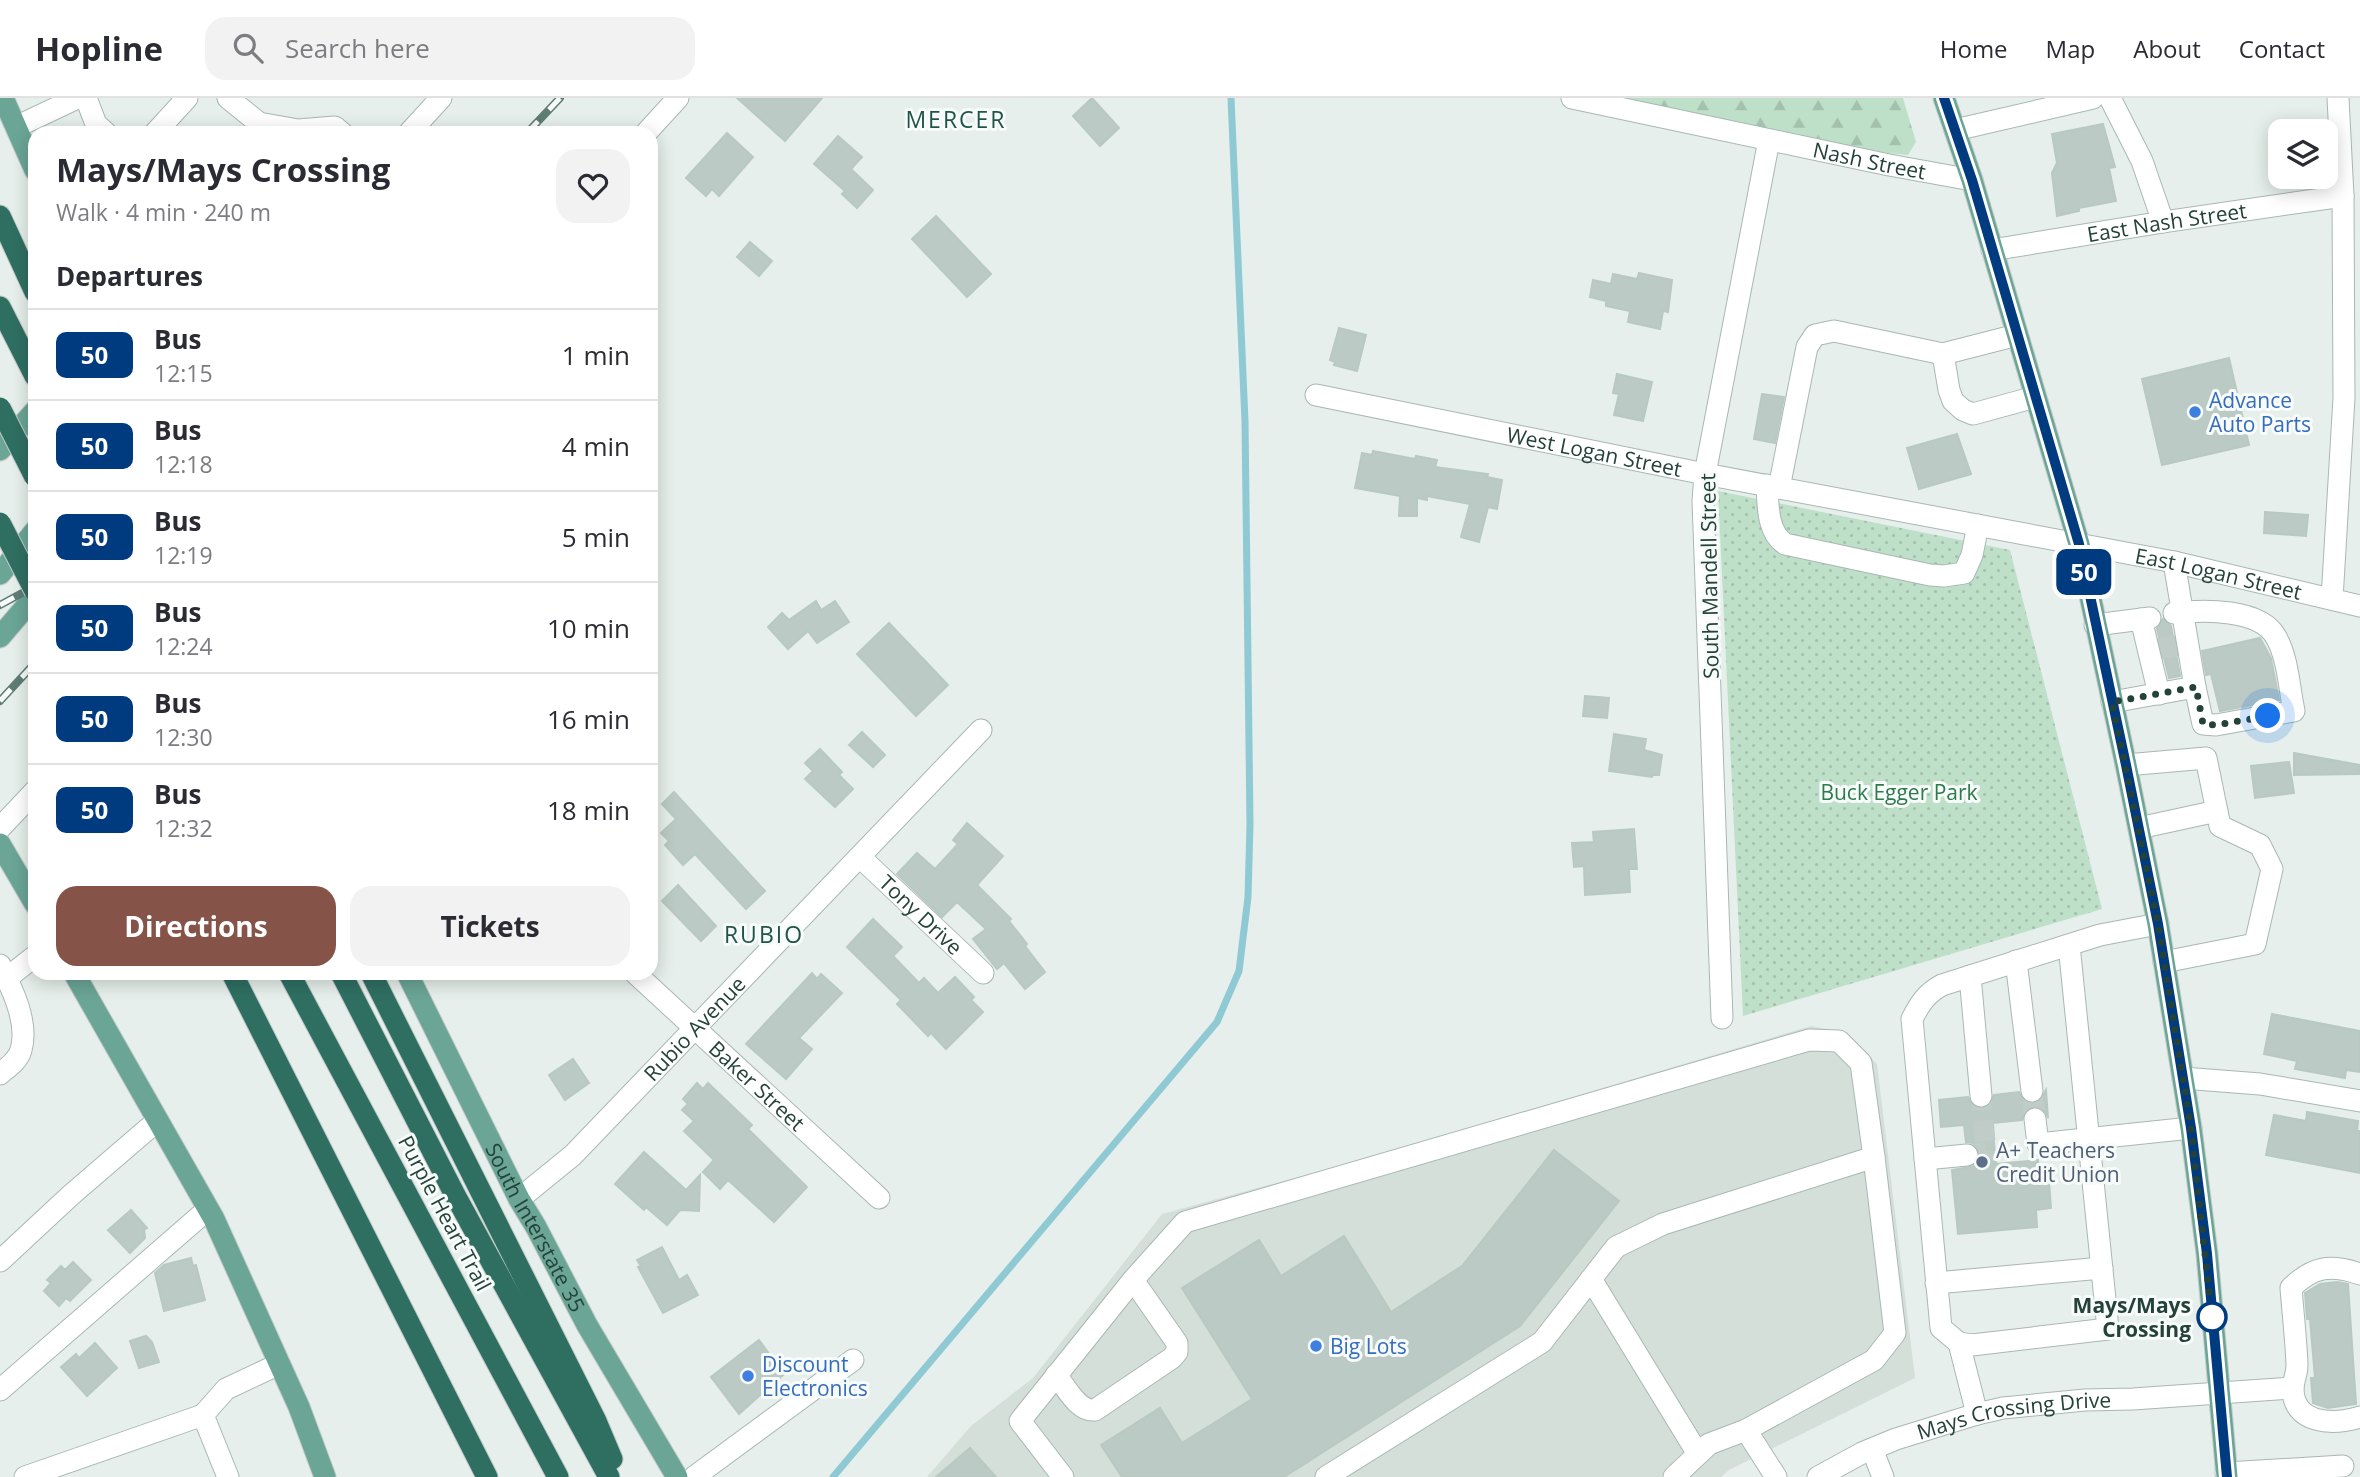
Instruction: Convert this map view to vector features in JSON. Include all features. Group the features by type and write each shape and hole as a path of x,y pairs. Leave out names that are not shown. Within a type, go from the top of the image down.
{"highway":[{"path":"0,216 28,277"},
{"path":"0,307 28,362"},
{"path":"0,408 28,463"},
{"path":"0,523 28,577"},
{"path":"236,980 487,1477"},
{"name":"Purple Heart Trail","path":"293,980 558,1477"},
{"path":"345,980 455,1195 609,1477"},
{"path":"375,980 596,1421 620,1477"}],"main road":[{"path":"3,98 28,154"},
{"path":"1944,98 1972,180 2079,544 2139,828 2158,924 2191,1128 2207,1254 2227,1475"},
{"path":"0,450 28,419"},
{"path":"0,574 28,540"},
{"path":"0,637 28,604"},
{"path":"0,844 28,892"},
{"path":"78,980 214,1219 299,1407 325,1477"},
{"name":"South Interstate 35","path":"410,980 519,1199 587,1325 677,1477"}],"street":[{"path":"16,127 77,98"},
{"path":"86,98 98,126"},
{"path":"161,126 187,98"},
{"path":"228,98 259,123 276,126"},
{"path":"415,126 441,98"},
{"path":"652,126 678,98"},
{"name":"Nash Street","path":"1572,98 1972,180"},
{"path":"1955,130 2093,98"},
{"path":"2110,98 2142,160 2163,222"},
{"path":"2332,599 2344,412 2343,195 2338,98"},
{"name":"South Mandell Street","path":"1722,1018 1703,501 1705,474 1769,140"},
{"name":"East Nash Street","path":"1992,250 2343,195"},
{"path":"1978,525 1972,555 1964,573 1930,575 1785,544 1772,527 1773,487 1807,347 1815,335 1834,331 1944,354 2017,335"},
{"path":"1944,354 1949,390 1953,401 1963,410 1973,414 2035,397"},
{"name":"West Logan Street","path":"1317,395 1705,474 2079,544"},
{"name":"East Logan Street","path":"2079,544 2174,562 2360,606"},
{"path":"2174,562 2179,613 2203,724 2216,725 2294,711 2282,654 2275,635 2258,619 2241,615 2179,613"},
{"path":"2248,617 2255,581"},
{"path":"2095,625 2145,618 2159,694"},
{"path":"2112,702 2196,687"},
{"name":"Rubio Avenue","path":"519,1199 573,1155 981,730"},
{"path":"2126,765 2206,758 2220,825 2260,845 2272,869 2255,944 2164,962"},
{"path":"0,828 28,798"},
{"path":"2139,828 2217,811"},
{"name":"Tony Drive","path":"860,857 983,973"},
{"path":"2069,945 2108,1329 1972,1345 1959,1343 1941,1328 1912,1019 1931,990 2016,961 2100,935 2158,924"},
{"path":"0,1074 13,1063 21,1050 23,1033 19,1011 4,972 28,960"},
{"path":"2016,961 2032,1091"},
{"path":"1970,976 1981,1096"},
{"name":"Baker Street","path":"643,980 879,1198"},
{"path":"1063,1477 1020,1421 1132,1280 1185,1222 1809,1040 1839,1041 1861,1063 1895,1334 1874,1360 1746,1430 1709,1444 1674,1477"},
{"path":"2183,1078 2260,1084 2360,1101"},
{"path":"2035,1119 2038,1144 2191,1128"},
{"path":"0,1261 157,1121"},
{"path":"1925,1159 1967,1155"},
{"path":"1326,1477 1542,1342 1616,1247 1663,1224 1874,1157"},
{"path":"0,1390 207,1210"},
{"path":"1936,1283 2102,1268"},
{"path":"2360,1274 2330,1268 2316,1270 2303,1276 2291,1288 2297,1370 2293,1388 2297,1402 2303,1413 2315,1420 2341,1422 2360,1417"},
{"path":"1591,1279 1699,1454"},
{"path":"1056,1375 1081,1406 1095,1410 1177,1352 1177,1343 1132,1280"},
{"path":"1959,1343 1977,1413"},
{"path":"694,1477 853,1360"},
{"path":"25,1477 203,1415 226,1389 279,1364"},
{"name":"Mays Crossing Drive","path":"1818,1477 1872,1448 1977,1413 2003,1408 2085,1400 2293,1388"},
{"path":"203,1415 228,1477"},
{"path":"1746,1430 1776,1477"},
{"path":"1872,1448 1883,1477"},
{"path":"2227,1475 2343,1465"}],"shaded area":[{"path":"1811,1026 1846,1033 1877,1064 1915,1378 1729,1470 1721,1477 927,1477 971,1426 1033,1378 1162,1214 1368,1158"}],"green space":[{"path":"1602,98 1903,98 1916,142 1908,155 1888,153"},
{"name":"Buck Egger Park","path":"1718,491 2010,550 2102,909 1743,1016"}],"building":[{"path":"737,98 822,98 785,141"},
{"path":"1092,98 1119,128 1100,146 1073,116"},
{"path":"2103,124 2115,167 2109,168 2116,201 2079,208 2079,211 2057,216 2052,173 2057,163 2052,134"},
{"path":"727,133 753,157 719,196 712,189 706,196 686,178"},
{"path":"838,136 862,157 851,169 873,190 857,208 842,194 845,191 814,164"},
{"path":"936,216 991,274 967,297 912,239"},
{"path":"750,242 772,261 759,276 737,257"},
{"path":"1639,273 1672,280 1668,312 1663,311 1660,329 1628,322 1630,311 1606,306 1606,301 1590,297 1593,280 1611,284 1613,274 1637,279"},
{"path":"1339,328 1366,335 1357,371 1334,365 1335,362 1330,360"},
{"name":"Advance Auto Parts","path":"2229,358 2249,445 2162,465 2142,379"},
{"path":"1617,374 1652,382 1643,421 1614,415 1619,394 1613,393"},
{"path":"1762,394 1784,397 1775,443 1754,439"},
{"path":"1957,434 1971,474 1919,489 1907,448"},
{"path":"1373,451 1437,460 1435,467 1488,474 1487,477 1502,480 1497,509 1488,507 1479,542 1461,537 1470,504 1427,496 1427,500 1417,498 1417,516 1399,516 1400,496 1355,488 1362,453 1372,455"},
{"path":"2265,512 2308,515 2306,536 2264,533"},
{"path":"816,601 821,610 835,601 849,622 817,643 808,631 788,649 768,627 782,613 789,620"},
{"path":"2163,619 2171,626 2180,676 2169,678 2157,629"},
{"path":"889,623 948,685 916,716 857,654"},
{"path":"2260,638 2271,658 2279,700 2220,711 2211,674 2206,675 2202,651"},
{"path":"1585,696 1609,698 1607,718 1583,716"},
{"path":"862,732 885,755 873,767 849,745"},
{"path":"1614,734 1646,739 1644,750 1662,755 1659,775 1652,777 1609,771"},
{"path":"820,749 842,772 839,775 853,789 835,807 805,779 813,771 805,763"},
{"path":"2294,753 2360,765 2360,774 2294,775"},
{"path":"2289,762 2294,793 2255,798 2251,766"},
{"path":"674,792 765,891 746,909 695,854 683,865 665,845 669,841 661,833 676,819 662,804"},
{"path":"967,823 1003,856 977,885 1011,919 1009,921 1027,944 1025,946 1045,972 1025,989 1004,963 997,969 973,939 986,929 957,902 942,917 897,874 917,853 935,869 958,844 953,840"},
{"path":"1634,829 1637,869 1629,869 1630,892 1585,895 1584,866 1574,867 1572,843 1594,842 1593,832"},
{"path":"678,885 716,926 701,941 662,901"},
{"path":"873,919 902,947 893,956 919,983 924,978 938,993 955,977 974,997 971,1000 983,1012 946,1049 931,1033 928,1036 897,1004 901,1000 847,947"},
{"path":"812,973 817,979 821,974 842,993 799,1038 812,1049 786,1079 746,1044"},
{"path":"2272,1014 2360,1031 2360,1072 2346,1070 2345,1078 2295,1069 2297,1061 2264,1054"},
{"path":"573,1059 589,1083 565,1100 549,1075"},
{"path":"697,1083 703,1089 708,1083 752,1125 748,1129 807,1187 774,1222 728,1180 720,1189 703,1172 714,1160 684,1131 694,1121 682,1110 688,1104 683,1099"},
{"name":"A+ Teachers Credit Union","path":"2046,1090 2048,1118 2045,1111 2034,1106 2027,1109 2022,1120 1992,1123 1996,1164 2038,1160 2039,1170 2048,1169 2051,1208 2036,1210 2037,1227 1958,1234 1952,1170 1974,1166 1980,1153 1973,1143 1966,1142 1964,1125 1941,1127 1939,1100 1968,1097 1971,1104 1982,1109 1989,1106 1994,1095 2019,1092 2022,1099 2033,1104 2040,1101"},
{"path":"2307,1112 2358,1121 2360,1173 2266,1155 2274,1115 2306,1121"},
{"path":"1554,1150 1619,1201 1520,1326 1284,1477 1122,1477 1101,1445 1160,1408 1182,1443 1252,1399 1182,1288 1259,1240 1281,1276 1344,1236 1391,1312 1462,1266"},
{"path":"644,1152 686,1190 700,1175 699,1211 680,1210 667,1225 646,1207 644,1210 615,1184"},
{"path":"131,1210 147,1228 144,1230 145,1238 130,1253 108,1230"},
{"path":"662,1247 679,1280 687,1275 698,1295 663,1313 638,1267 641,1266 637,1260"},
{"path":"191,1258 193,1266 196,1265 205,1300 164,1311 155,1273 164,1265"},
{"path":"73,1262 91,1280 70,1301 66,1298 59,1306 44,1291 51,1283 47,1280 61,1266 65,1270"},
{"path":"2320,1284 2348,1284 2356,1404 2328,1408 2313,1403 2311,1378 2315,1378 2305,1293"},
{"path":"146,1336 152,1342 159,1362 139,1368 130,1341"},
{"name":"Discount Electronics","path":"759,1340 784,1374 739,1414 711,1377"},
{"path":"95,1343 117,1368 87,1396 61,1367 76,1354 79,1358"},
{"path":"970,1448 996,1477 936,1477"}],"waterway":[{"path":"833,1477 1217,1022 1239,971 1248,897 1250,824 1245,421 1231,98"}],"tunnel":[{"path":"2157,649 2181,645"},
{"path":"2032,1091 2035,1119"},
{"path":"1967,1155 1986,1153 1981,1096"}],"railway":[{"path":"534,126 560,98"},
{"path":"0,605 28,590"},
{"path":"0,701 28,671"}],"bus line":[{"name":"50","path":"1944,98 1972,180 2079,544 2126,765 2158,924 2191,1128 2207,1254 2227,1477"}],"place":[{"name":"Advance Auto Parts","path":"2195,412"},
{"name":"A+ Teachers Credit Union","path":"1982,1162"},
{"name":"Mays/Mays Crossing","path":"2212,1317"},
{"name":"Big Lots","path":"1316,1346"},
{"name":"Discount Electronics","path":"748,1376"}],"district":[{"name":"MERCER","path":"956,119"},
{"name":"RUBIO","path":"764,934"}],"route":[{"path":"2212,1317 2191,1128 2158,924 2112,702 2196,687 2203,724 2216,725 2268,716"}]}
